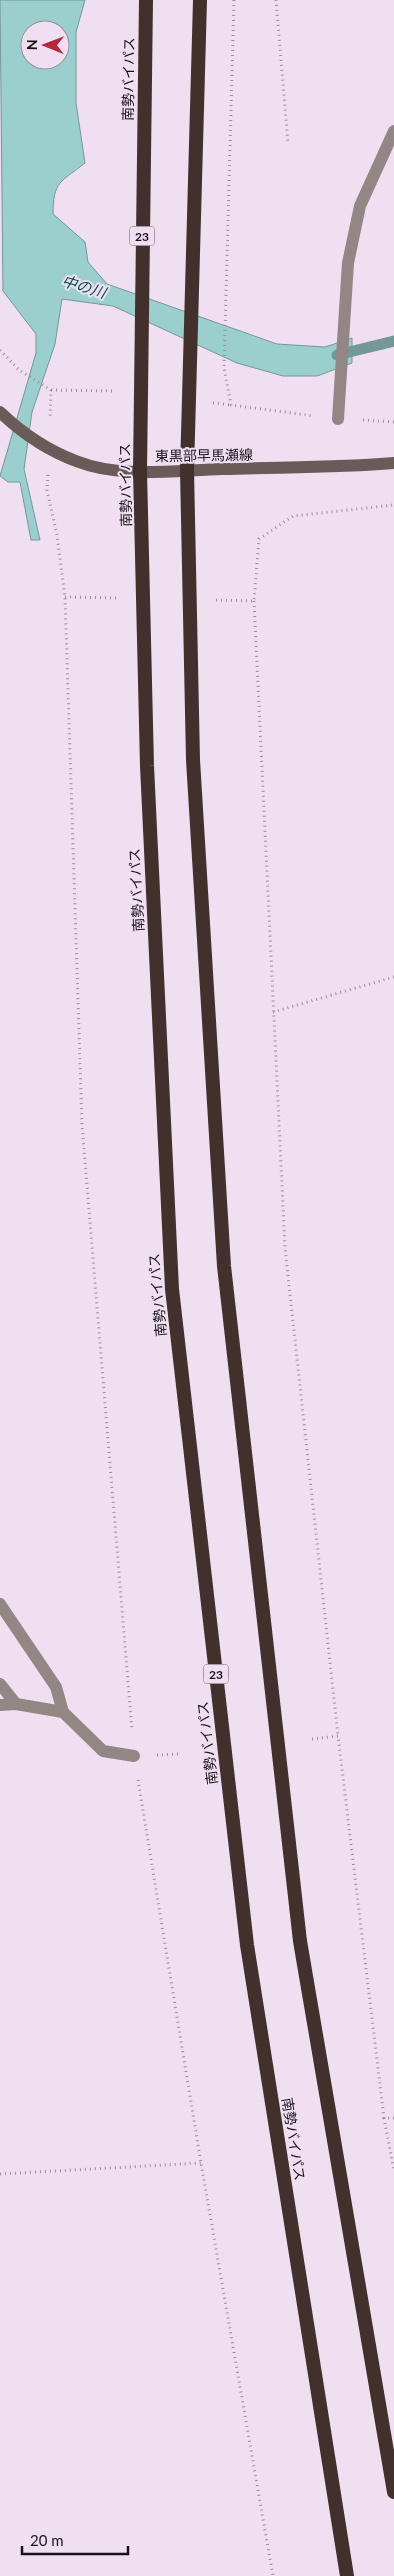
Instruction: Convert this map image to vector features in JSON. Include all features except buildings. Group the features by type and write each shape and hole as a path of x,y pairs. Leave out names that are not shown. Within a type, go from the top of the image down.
{"highway":[{"name":"南勢バイパス","path":"146,0 140,471 146,766 172,1289 247,1945 347,2576"},
{"path":"200,0 187,470 193,760 224,1266 300,1941 394,2492"}],"main road":[{"name":"東黒部早馬瀬線","path":"0,412 37,443 77,462 102,468 140,471 355,466 394,463"}],"street":[{"path":"338,419 343,370 342,335 348,263 360,206 394,131"},
{"path":"0,1604 56,1687 63,1712 103,1751 134,1756"},
{"path":"0,1684 16,1704"},
{"path":"0,1705 16,1704 63,1712"}],"path":[{"path":"234,0 224,368 231,405 338,419 394,422"},
{"path":"276,0 288,143"},
{"path":"0,350 20,370 51,390 50,426"},
{"path":"48,472 47,490 57,535 65,597 82,1125 134,1756 201,2163 273,2576"},
{"path":"394,505 293,516 259,539 254,601 285,1248 338,1736 384,2118 394,2171"},
{"path":"65,597 125,598"},
{"path":"215,600 254,601"},
{"path":"273,1012 394,977"},
{"path":"312,1738 338,1736"},
{"path":"384,2118 394,2118"},
{"path":"0,2174 201,2163"}],"water":[{"path":"0,0 85,0 76,32 76,103 85,163 60,183 53,203 53,214 85,242 88,262 107,284 277,344 325,347 352,338 352,363 317,376 283,376 237,363 113,306 62,299 55,344 32,412 24,469 40,540 31,540 20,482 8,482 0,476 36,353 36,334 3,291"}],"waterway":[{"name":"中の川","path":"337,355 394,341"}]}
